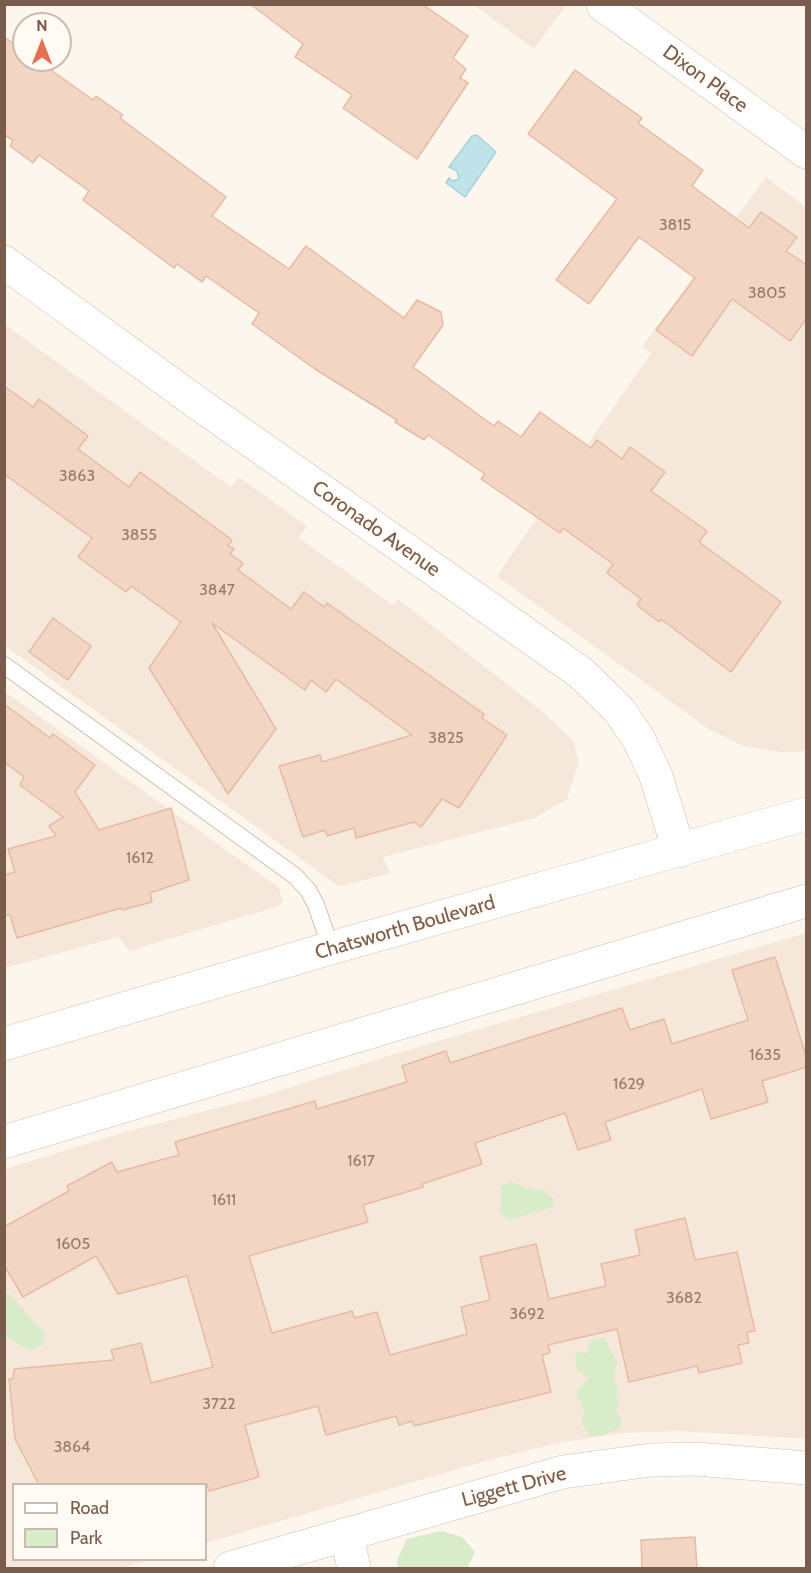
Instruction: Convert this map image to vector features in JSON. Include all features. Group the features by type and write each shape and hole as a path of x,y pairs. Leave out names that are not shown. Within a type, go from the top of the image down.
{"street":[{"name":"Dixon Place","path":"603,6 807,152"},
{"name":"Coronado Avenue","path":"4,262 196,402 581,673 619,710 638,738 656,776 679,851"},
{"name":"Chatsworth Boulevard","path":"4,1044 331,948 807,814"},
{"path":"4,1142 807,902"},
{"name":"Liggett Drive","path":"230,1569 563,1472 696,1459 807,1468"},
{"path":"346,1534 354,1569"}],"lane":[{"path":"4,665 296,876 316,905 331,948"}],"shaded area":[{"path":"474,5 566,5 534,49"},
{"path":"766,177 806,207 806,750 798,752 781,752 744,746 710,730 497,576 651,353 642,347"},
{"path":"4,324 231,487 239,477 307,526 299,538 393,605 398,599 543,712 573,741 579,761 567,799 535,818 383,857 391,873 342,886 337,885 5,646"},
{"path":"4,691 279,888 283,902 276,907 129,951 119,937 5,968"},
{"path":"806,933 806,1439 679,1431 621,1433 558,1443 482,1462 207,1543 207,1483 12,1483 12,1561 146,1561 121,1568 5,1568 5,1169 129,1131 263,1096 391,1055"}],"green space":[{"path":"511,1181 526,1188 545,1191 554,1200 553,1207 509,1220 500,1212 501,1186"},
{"path":"5,1293 8,1293 45,1334 42,1345 30,1351 5,1335"},
{"path":"604,1337 617,1362 613,1377 618,1389 616,1397 621,1399 616,1410 621,1418 620,1428 602,1436 590,1436 581,1423 584,1410 576,1392 589,1378 578,1371 575,1360 577,1352 587,1353 590,1341"},
{"path":"442,1531 462,1537 475,1552 468,1567 398,1568 397,1560 407,1539"}],"water":[{"path":"477,135 496,152 465,197 446,183 449,178 453,181 459,179 457,171 449,167 472,136"}],"building":[{"path":"250,4 422,4 468,36 453,58 466,69 460,78 468,83 417,159 343,108 352,95 295,57 303,44"},
{"path":"4,37 12,43 12,72 54,72 93,100 96,96 123,115 120,118 226,197 212,216 289,269 306,246 404,318 417,300 441,312 443,325 413,367 494,426 498,421 521,437 540,412 591,448 597,440 622,459 630,447 665,472 651,491 707,531 699,542 781,602 731,672 661,619 659,622 637,605 641,599 607,573 613,564 563,528 560,533 481,479 485,474 428,435 424,440 395,422 397,420 315,369 252,324 259,313 206,276 202,282 177,264 174,268 83,200 89,191 39,155 33,163 10,146 13,140 4,135"},
{"path":"575,70 642,118 638,123 703,170 692,186 749,228 761,212 797,237 786,251 807,265 807,318 790,341 732,299 692,356 656,330 695,278 639,237 589,304 556,280 617,199 528,134"},
{"path":"4,386 33,407 39,399 88,436 78,449 129,487 140,472 232,540 228,546 234,549 230,554 243,563 238,570 291,609 304,592 324,607 327,603 484,714 482,718 507,735 459,808 442,799 421,827 414,822 356,838 354,828 327,836 325,830 303,837 279,766 320,755 322,762 412,735 336,679 326,692 311,680 305,690 212,623 276,729 228,794 149,668 181,622 131,586 126,592 78,557 92,538 4,474"},
{"path":"53,618 91,646 68,680 29,652"},
{"path":"4,704 50,738 53,734 95,765 75,792 99,830 171,808 189,880 150,893 152,902 122,910 121,908 17,938 10,915 4,916 4,875 15,872 8,849 56,836 49,826 63,817 20,785 24,777 4,762"},
{"path":"775,957 807,1059 807,1067 762,1081 768,1102 711,1119 702,1089 605,1122 611,1140 578,1150 565,1113 475,1143 482,1164 422,1184 423,1187 363,1205 368,1222 249,1256 272,1333 352,1311 354,1318 377,1312 390,1355 467,1334 461,1307 490,1300 480,1257 536,1244 549,1299 606,1286 601,1264 640,1255 635,1230 685,1218 695,1260 737,1252 755,1331 747,1332 749,1343 738,1345 742,1363 699,1373 697,1366 629,1382 617,1329 548,1345 550,1353 542,1355 551,1392 414,1426 412,1421 399,1425 396,1416 326,1435 318,1406 245,1425 259,1477 209,1491 207,1483 38,1483 15,1439 9,1379 13,1379 14,1369 114,1360 111,1350 141,1343 151,1383 213,1367 187,1276 118,1294 96,1256 23,1297 4,1265 4,1227 69,1191 67,1186 112,1162 117,1172 179,1155 175,1142 315,1101 317,1109 407,1082 402,1066 446,1051 450,1063 622,1008 630,1030 664,1019 672,1044 748,1020 732,970"},
{"path":"695,1537 697,1569 642,1569 641,1540"}]}
